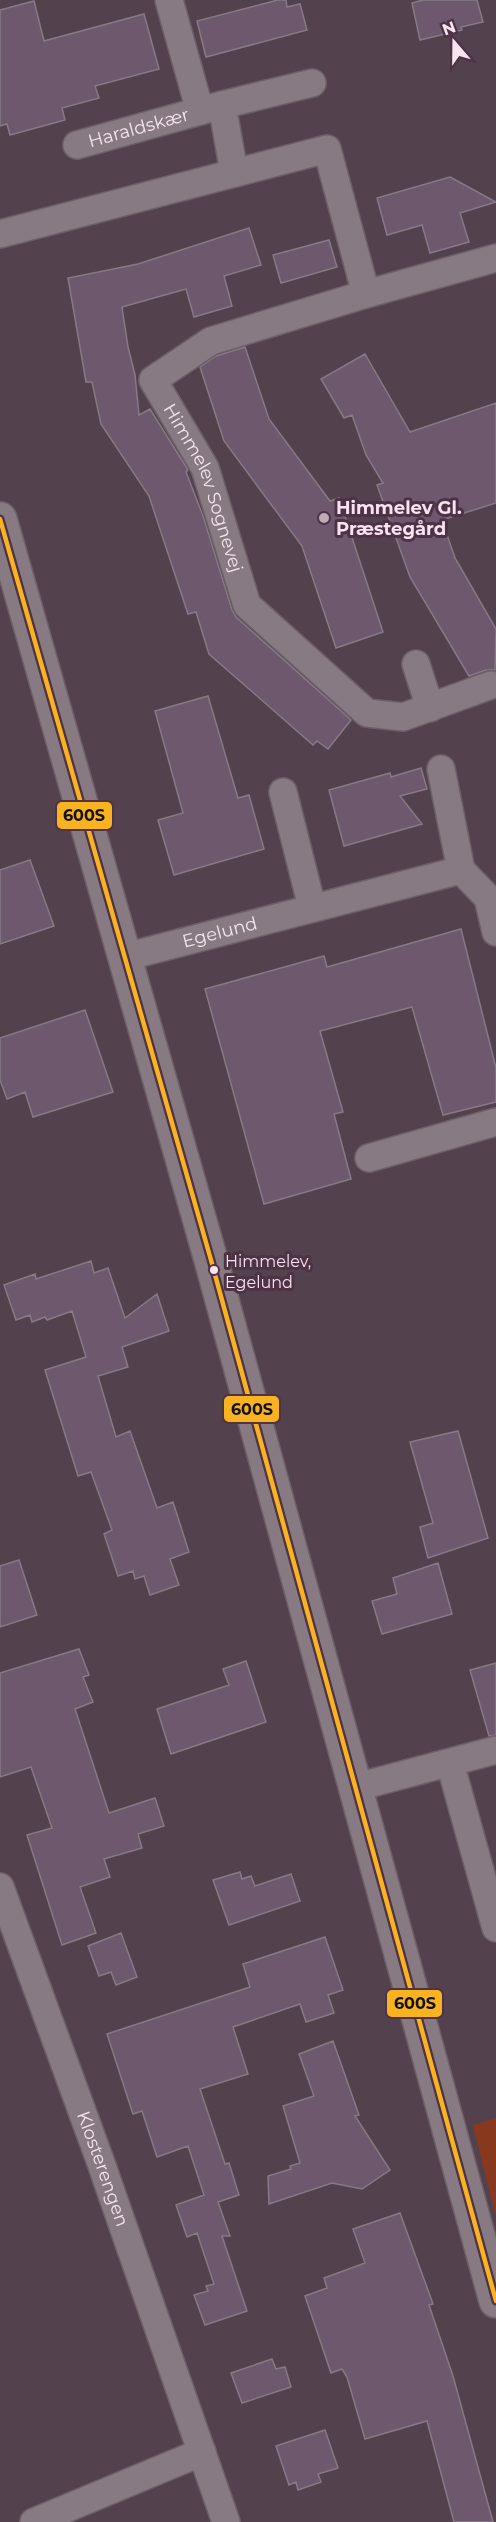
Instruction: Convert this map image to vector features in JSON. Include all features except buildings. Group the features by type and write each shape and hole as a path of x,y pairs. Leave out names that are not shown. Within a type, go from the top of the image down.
{"street":[{"name":"Haraldskær","path":"169,0 234,172"},
{"name":"Haraldskær","path":"77,145 312,82"},
{"path":"0,234 327,149 366,294"},
{"name":"Himmelev Sognevej","path":"491,686 403,717 366,713 247,605 205,468 153,380 211,341 496,258"},
{"path":"0,519 357,1787 496,2301"},
{"path":"416,664 430,708"},
{"path":"441,769 461,870 492,896 496,932"},
{"path":"283,792 312,907"},
{"name":"Egelund","path":"125,957 461,870"},
{"path":"369,1158 496,1122"},
{"path":"357,1787 496,1750"},
{"path":"450,1763 496,1928"},
{"name":"Klosterengen","path":"0,1887 7,1930 97,2152 226,2522"},
{"path":"34,2522 202,2452"}],"shaded area":[{"path":"496,2118 496,2217 473,2125"}],"transit line":[{"name":"600S","path":"0,519 211,1260 496,2301"}],"place":[{"name":"Himmelev Gl. Præstegård","path":"324,518"},
{"name":"Himmelev, Egelund","path":"214,1270"}]}
